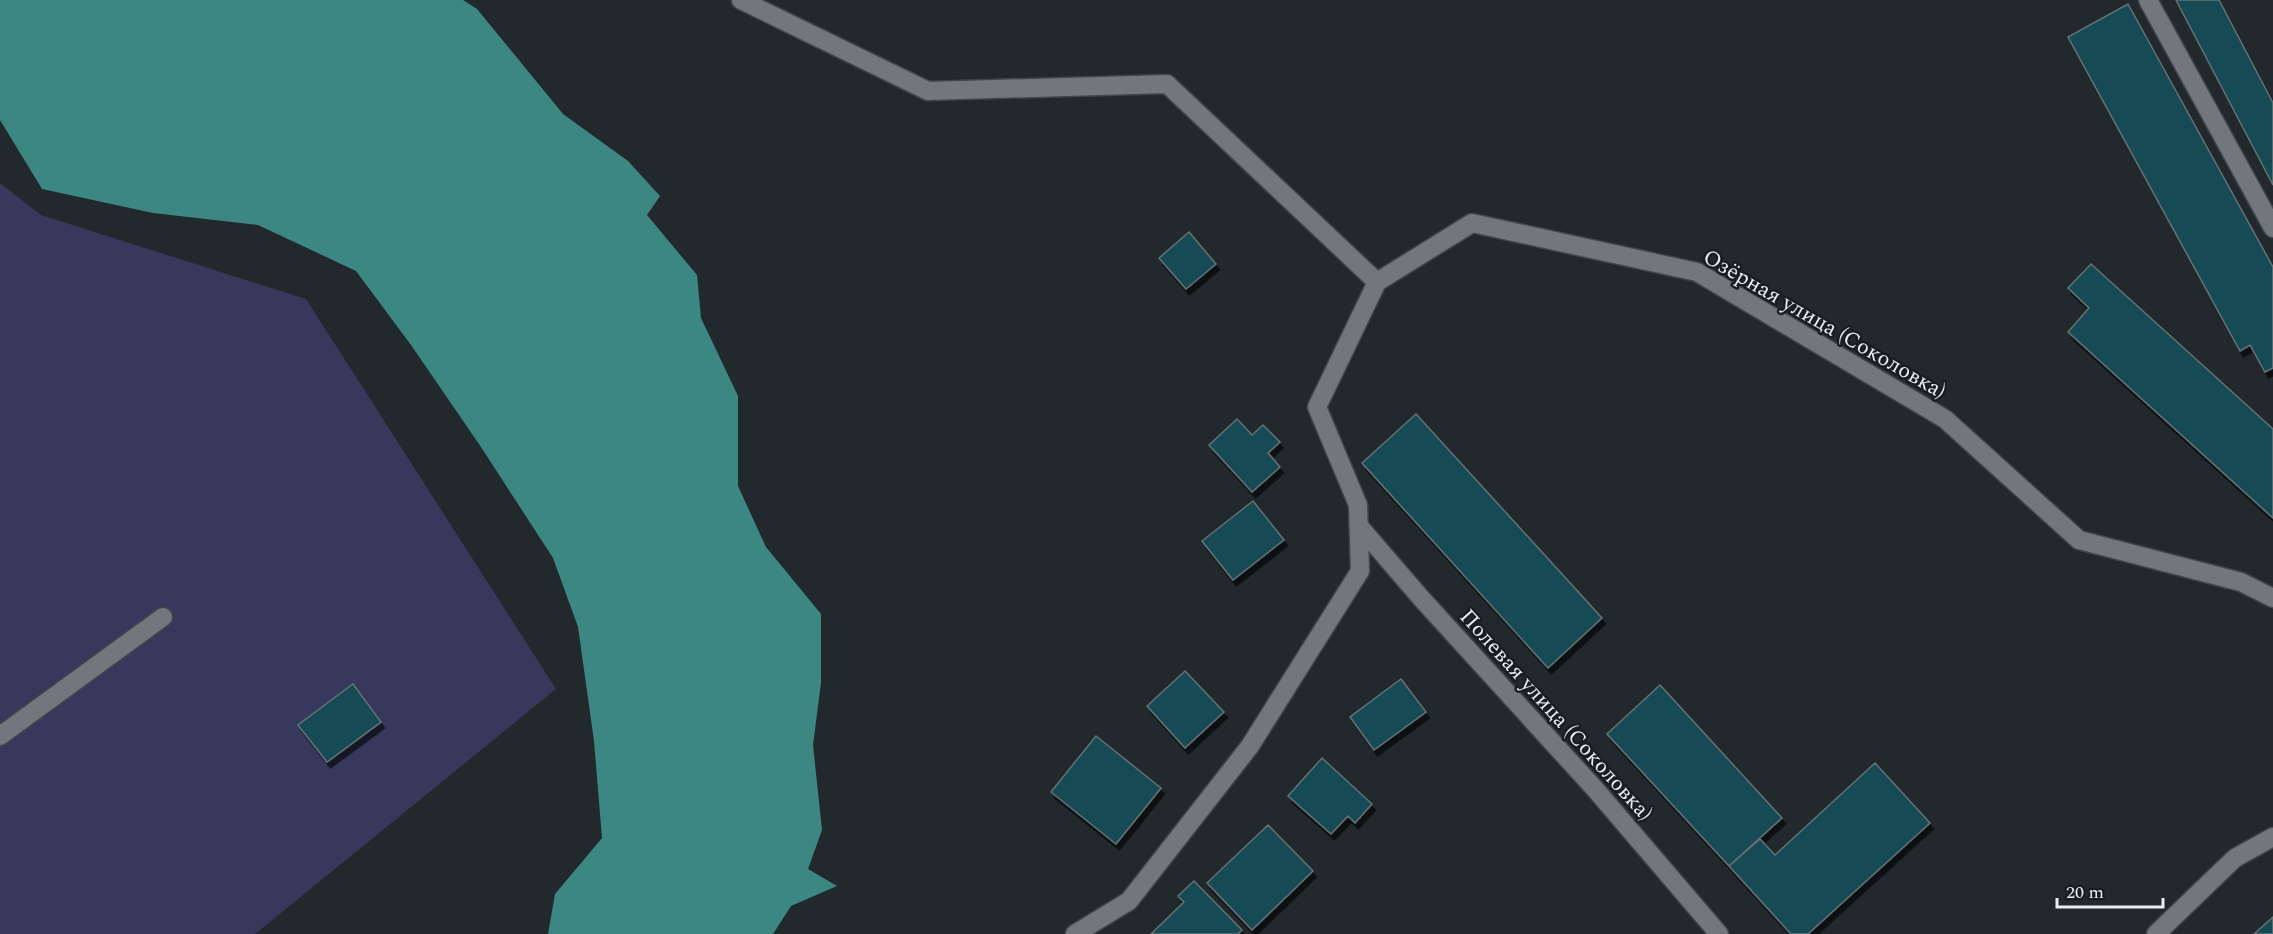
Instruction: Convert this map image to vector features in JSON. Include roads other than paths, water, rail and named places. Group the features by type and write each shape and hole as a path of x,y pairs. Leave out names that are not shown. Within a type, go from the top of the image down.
{"street":[{"path":"741,0 928,91 1167,84 1377,282 1317,406 1358,505 1360,571 1250,746 1129,901 1075,934"},
{"path":"2148,0 2273,228"},
{"name":"Озёрная улица (Соколовка)","path":"1377,282 1472,223 1697,272 1945,419 2079,540 2241,582 2273,598"},
{"name":"Полевая улица (Соколовка)","path":"1359,526 1420,598 1595,789 1719,934"},
{"path":"0,736 164,617"},
{"path":"2156,934 2235,858 2273,837"}]}
